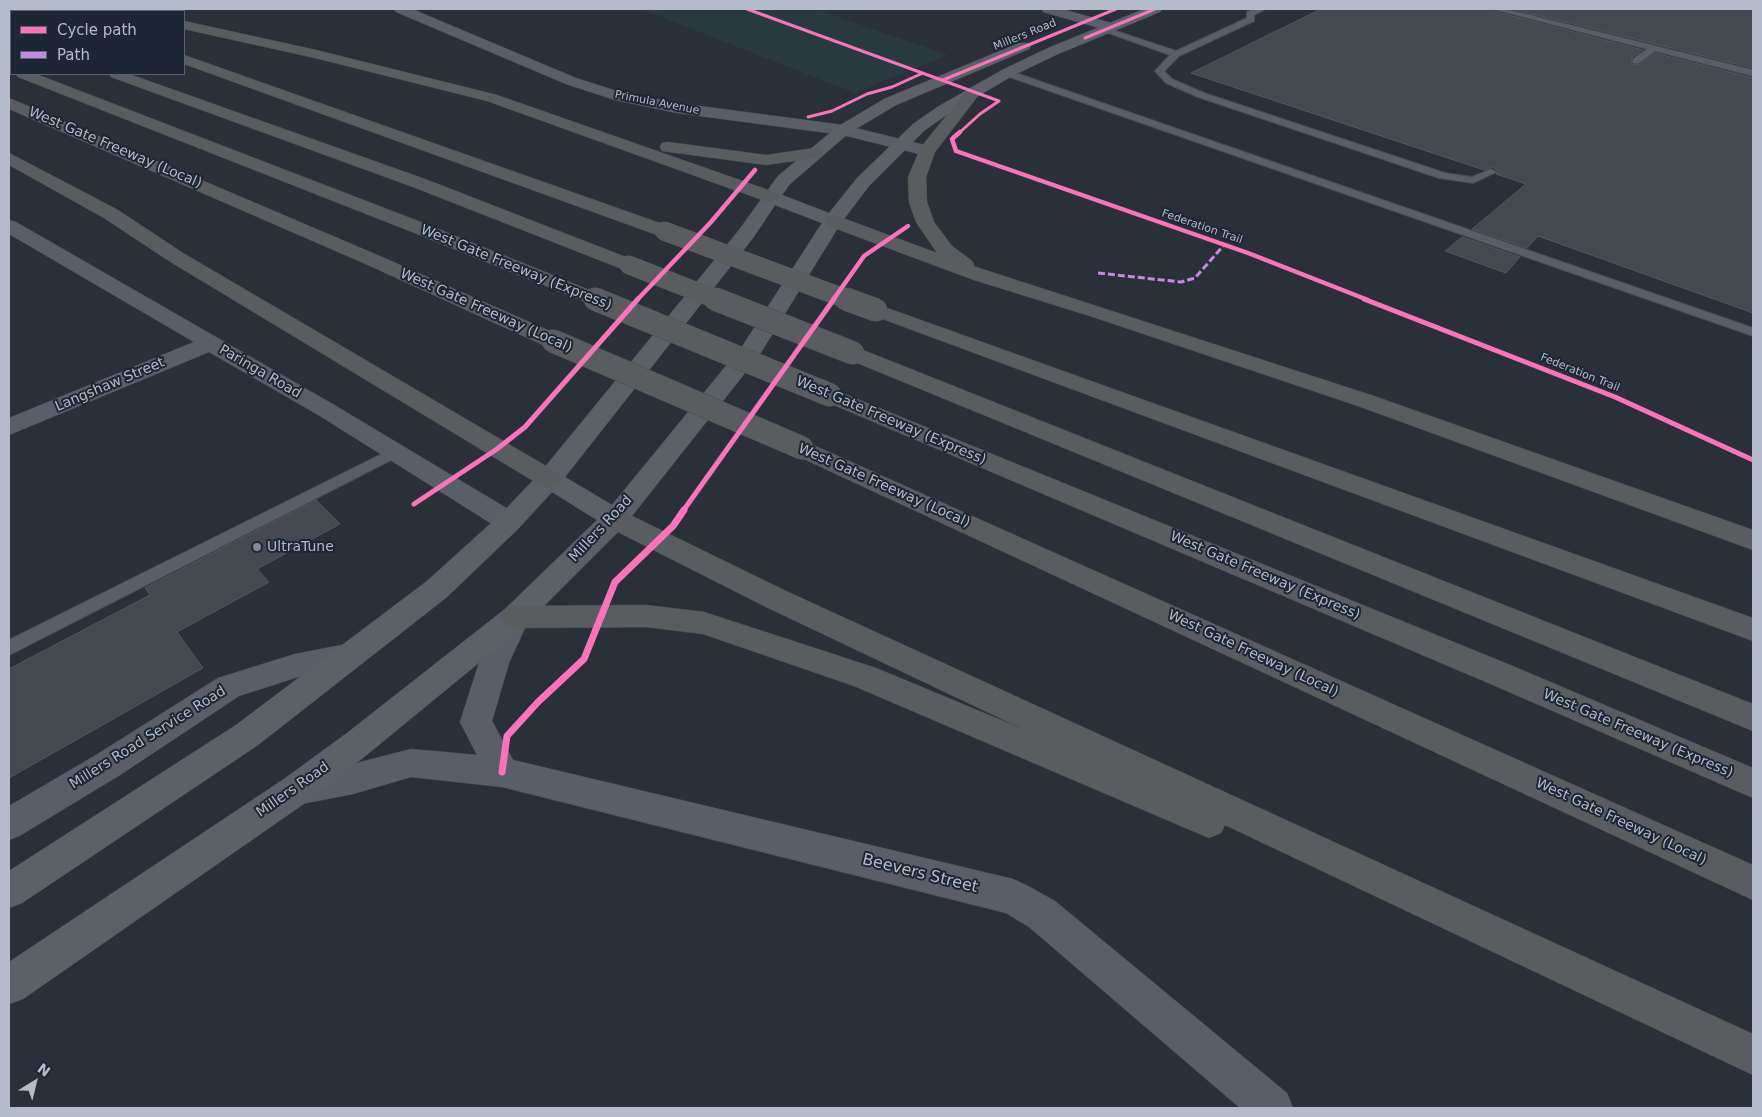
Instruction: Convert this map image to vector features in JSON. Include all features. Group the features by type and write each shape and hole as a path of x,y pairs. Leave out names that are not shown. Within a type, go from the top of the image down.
{"highway":[{"path":"185,25 316,54 492,98 771,197"},
{"path":"185,58 664,231 1753,630"},
{"name":"West Gate Freeway (Express)","path":"26,75 392,218 830,395 1504,676 1753,783"},
{"path":"119,75 419,183 853,353 1753,718"},
{"path":"973,92 927,151 917,177 918,202 925,222 945,250 982,276"},
{"name":"West Gate Freeway (Local)","path":"9,103 376,261 553,341 802,448 1753,883"},
{"path":"612,140 766,160 815,154"},
{"path":"9,158 111,214 176,257 549,479"},
{"path":"833,221 982,276 1357,398 1753,540"},
{"path":"615,519 776,599 1753,1055"},
{"path":"515,617 646,616 704,623 865,677 1612,990"}],"main road":[{"name":"Millers Road","path":"9,891 247,735 437,589 509,522 549,479 746,234 784,180 843,130 890,102 1116,9"},
{"name":"Millers Road","path":"9,985 296,790 358,743 515,617 615,519 752,349 833,221 863,182 901,143 932,118 1007,73 1155,9"},
{"path":"771,197 833,221"},
{"path":"549,479 615,519"}],"street":[{"name":"Primula Avenue","path":"400,9 571,81 620,97 677,108 843,130 927,151"},
{"path":"1048,9 1088,20 1107,29"},
{"name":"Paringa Road","path":"9,226 328,411 509,522"},
{"name":"Langshaw Street","path":"9,427 211,344"},
{"path":"502,772 476,722 494,663 515,617"},
{"name":"Millers Road Service Road","path":"9,824 108,765 229,687 295,666 352,655"},
{"name":"Beevers Street","path":"296,790 353,779 411,763 502,772 1013,897 1042,914 1272,1108"}],"lane":[{"path":"1261,9 1250,14 1251,19 1176,54 1159,71 1169,81 1183,88 1443,176 1473,180 1490,172"},
{"path":"1497,9 1753,73"},
{"path":"1107,29 1176,54"},
{"path":"1636,61 1653,48"},
{"path":"1007,73 1753,332"},
{"path":"9,648 396,452"}],"green space":[{"path":"641,9 815,9 948,55 855,93"}],"building":[{"path":"1321,9 1491,9 1643,50 1632,57 1631,63 1633,65 1640,64 1655,53 1753,78 1753,313 1538,236 1527,248 1472,229 1526,184 1496,174 1498,171 1492,167 1484,170 1191,73"},
{"path":"1512,9 1753,9 1753,68"},
{"path":"1462,237 1520,257 1506,273 1445,251"},
{"path":"316,500 340,524 257,569 269,582 177,632 203,668 9,778 9,669 150,595 145,588"}],"marked path":[{"path":"1098,273 1181,282 1195,278 1224,245"}],"cycle path":[{"name":"Federation Trail","path":"747,9 999,101 980,114 952,139 956,151 1248,253 1615,397 1753,460"},
{"path":"943,80 1116,9"},
{"path":"1085,38 1155,9"},
{"path":"808,117 832,111 867,94 892,87 923,73"},
{"path":"414,504 497,449 525,427 633,304 711,222 755,170"},
{"path":"502,772 507,736 538,702 584,659 615,582 673,526 864,256 908,226"}],"place":[{"name":"UltraTune","path":"257,547"}]}
